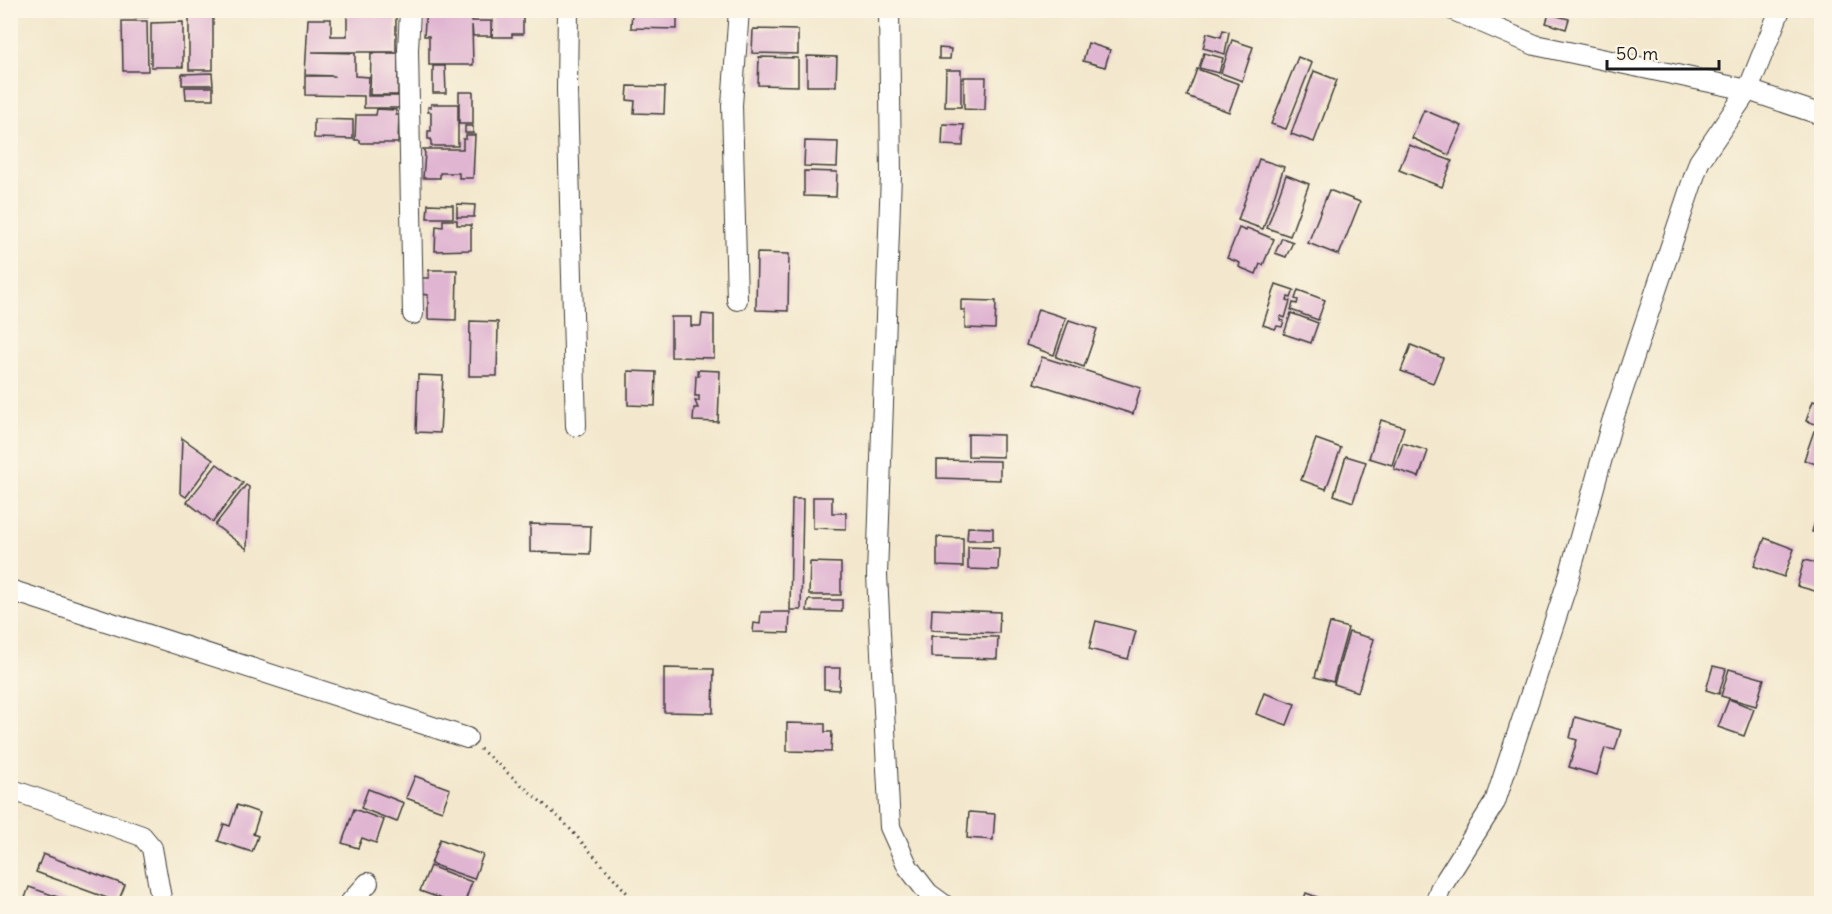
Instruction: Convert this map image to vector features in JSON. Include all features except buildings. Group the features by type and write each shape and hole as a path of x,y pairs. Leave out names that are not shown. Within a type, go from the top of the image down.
{"street":[{"path":"410,10 408,50 412,314"},
{"path":"568,10 567,90 576,426"},
{"path":"737,300 732,105 739,10"},
{"path":"889,10 891,174 876,575 890,827 908,867 928,893 943,903"},
{"path":"1454,10 1535,45 1748,90 1821,115"},
{"path":"1436,903 1440,889 1495,802 1567,584 1612,422 1699,162 1748,90 1780,10"},
{"path":"10,590 467,738"},
{"path":"10,789 142,836 152,848 164,902"},
{"path":"349,903 368,883"}],"path":[{"path":"467,738 562,820 637,903"}]}
